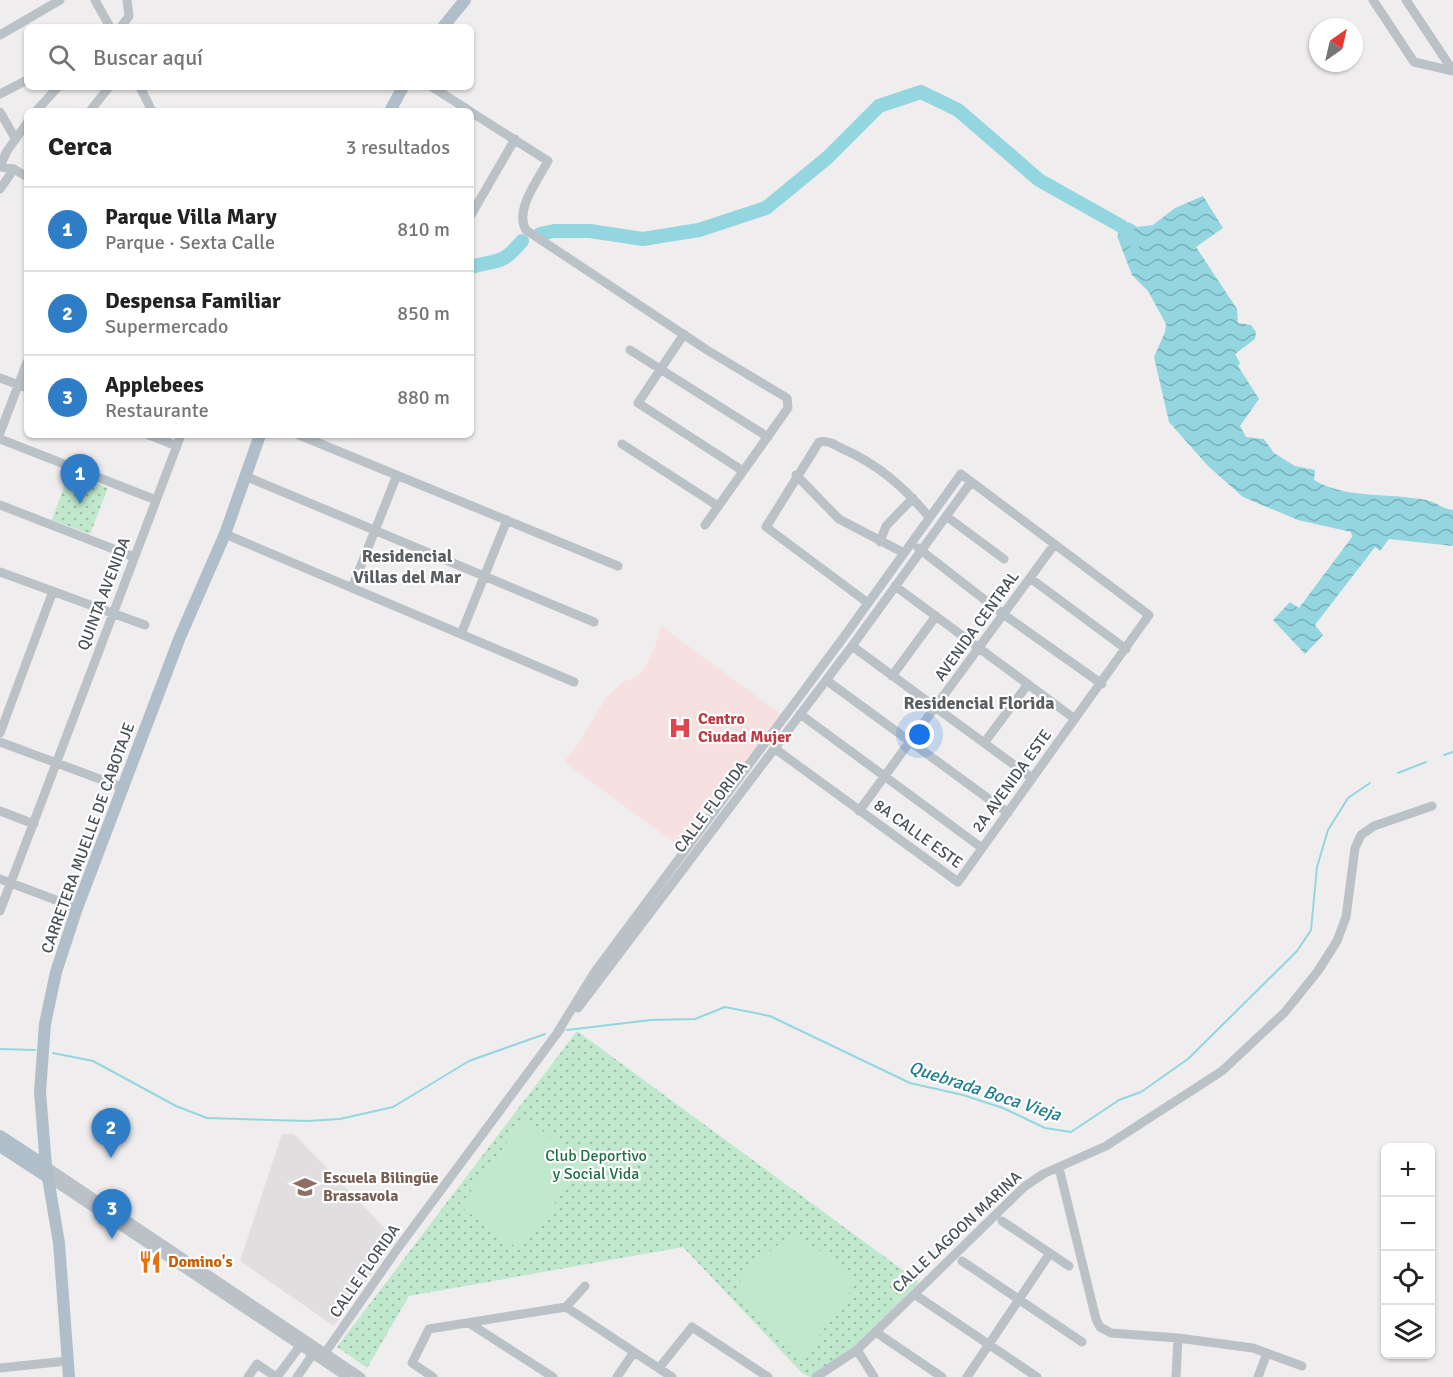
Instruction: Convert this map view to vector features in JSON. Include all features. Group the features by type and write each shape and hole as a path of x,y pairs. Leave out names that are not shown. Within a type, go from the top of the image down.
{"main road":[{"path":"445,24 465,0"},
{"path":"392,108 401,90"},
{"name":"CARRETERA MUELLE DE CABOTAJE","path":"69,1377 59,1243 48,1172 40,1092 45,1024 56,972 77,908 180,637 225,534 259,438"},
{"path":"0,1136 48,1172"},
{"path":"0,1146 48,1172"}],"street":[{"path":"0,35 60,0"},
{"path":"95,0 108,24"},
{"path":"123,24 129,16 127,0"},
{"path":"1373,0 1414,62 1453,71"},
{"path":"1411,2 1453,71"},
{"path":"0,94 24,82"},
{"path":"39,108 55,90"},
{"path":"92,108 107,90"},
{"path":"142,90 150,108"},
{"path":"436,90 463,108"},
{"path":"0,112 15,138"},
{"path":"474,115 548,161 521,213 521,222 526,230 684,334 787,398 788,408 705,525"},
{"path":"24,127 15,138 0,166 24,175"},
{"path":"474,210 515,139"},
{"path":"0,189 14,170"},
{"path":"684,334 638,403 743,471"},
{"path":"630,350 768,437"},
{"path":"0,378 22,387 0,433"},
{"path":"156,438 177,446"},
{"name":"QUINTA AVENIDA","path":"0,911 180,438"},
{"path":"306,438 618,566"},
{"path":"0,439 156,500"},
{"path":"868,603 766,527 796,475 819,442 823,440 859,456 887,473 913,498 929,518"},
{"path":"622,444 718,506"},
{"name":"CALLE FLORIDA","path":"326,1353 398,1248 557,1033 593,990 852,646 971,482 961,474 594,973 557,1033"},
{"path":"352,588 397,475"},
{"path":"796,475 839,519 904,553"},
{"path":"245,476 594,622"},
{"path":"971,482 1054,545"},
{"path":"880,542 886,526 913,498"},
{"path":"0,505 134,557"},
{"path":"946,516 1004,559"},
{"path":"461,634 507,520"},
{"path":"225,534 574,682"},
{"path":"911,543 1003,614 1102,684"},
{"name":"AVENIDA CENTRAL","path":"859,811 1054,545"},
{"name":"2A AVENIDA ESTE","path":"958,882 1148,620 1149,615 1146,611 1054,545"},
{"path":"0,572 145,625"},
{"path":"1030,578 1126,649"},
{"path":"895,586 1075,719"},
{"path":"0,733 53,591"},
{"path":"892,676 936,616"},
{"path":"852,646 1032,778"},
{"path":"826,680 1008,813"},
{"path":"984,743 1028,684"},
{"path":"800,714 982,848"},
{"path":"0,742 124,788"},
{"name":"8A CALLE ESTE","path":"774,748 958,882"},
{"name":"CALLE LAGOON MARINA","path":"816,1377 856,1350 1024,1187 1043,1174 1106,1146 1222,1071 1285,1012 1318,971 1337,941 1346,917 1355,848 1361,835 1374,826 1432,806"},
{"path":"0,811 33,824"},
{"path":"0,879 77,908"},
{"path":"1059,1168 1097,1323 1111,1333 1178,1338 1253,1348 1302,1366"},
{"path":"48,1172 361,1377"},
{"path":"1002,1221 1069,1266"},
{"path":"967,1377 1050,1253"},
{"path":"962,1261 1082,1342"},
{"path":"187,1265 347,1377"},
{"path":"433,1377 412,1363 429,1329 566,1307 585,1286"},
{"path":"914,1294 1036,1377"},
{"path":"566,1307 672,1377"},
{"path":"469,1323 553,1377"},
{"path":"658,1368 692,1327 768,1377"},
{"path":"880,1335 942,1377"},
{"path":"1176,1377 1178,1338"},
{"path":"248,1377 257,1364 276,1377 300,1346"},
{"path":"856,1350 874,1377"},
{"path":"617,1377 634,1352"},
{"path":"1258,1377 1267,1353"},
{"path":"297,1377 313,1354"},
{"path":"0,1368 67,1361"}],"shaded area":[{"name":"Centro Ciudad Mujer","path":"661,626 782,715 682,848 564,762 580,741 606,698 623,682 634,678 644,669 655,647"},
{"name":"Escuela Bilingüe Brassavola","path":"282,1134 294,1134 396,1240 334,1326 240,1261"}],"green space":[{"path":"69,473 108,488 90,534 52,520"},
{"name":"Club Deportivo y Social Vida","path":"577,1031 919,1282 850,1351 810,1377 802,1373 683,1247 409,1296 367,1368 337,1347"},
{"path":"525,1118 585,1163 520,1250 460,1206"},
{"path":"794,1231 858,1281 803,1359 739,1296 741,1276"}],"water":[{"path":"1203,196 1223,228 1196,247 1237,309 1238,323 1251,325 1256,332 1255,339 1235,354 1240,363 1238,366 1259,399 1240,426 1246,437 1264,439 1274,453 1295,466 1315,470 1314,480 1326,486 1354,493 1426,500 1453,510 1453,546 1389,539 1380,551 1375,547 1315,625 1323,635 1305,654 1273,620 1290,602 1299,608 1352,537 1351,532 1298,520 1243,497 1208,466 1169,422 1154,357 1166,324 1148,291 1132,275 1117,236 1129,222 1137,227 1153,225 1175,208"}],"waterway":[{"path":"540,234 554,231 590,231 643,239 699,230 766,208 827,158 879,106 921,92 958,110 1039,180 1121,226 1135,241"},
{"path":"474,266 504,258 522,241"},
{"name":"Quebrada Boca Vieja","path":"1444,755 1453,752"},
{"name":"Quebrada Boca Vieja","path":"1398,773 1426,762"},
{"name":"Quebrada Boca Vieja","path":"567,1030 651,1020 695,1019 725,1007 770,1016 910,1083 963,1095 1003,1108 1045,1128 1071,1132 1119,1100 1141,1092 1188,1059 1297,951 1311,930 1317,867 1328,830 1348,798 1370,783"},
{"name":"Quebrada Boca Vieja","path":"53,1053 93,1061 176,1106 207,1118 307,1121 340,1119 393,1107 469,1061 545,1034"},
{"name":"Quebrada Boca Vieja","path":"0,1049 35,1050"}],"place":[{"name":"Parque Villa Mary","path":"80,504"},
{"name":"Centro Ciudad Mujer","path":"680,728"},
{"name":"Despensa Familiar","path":"111,1158"},
{"name":"Escuela Bilingüe Brassavola","path":"305,1187"},
{"name":"Applebees","path":"112,1239"},
{"name":"Domino's","path":"150,1262"}],"district":[{"name":"Residencial Villas del Mar","path":"407,566"},
{"name":"Residencial Florida","path":"979,703"}]}
